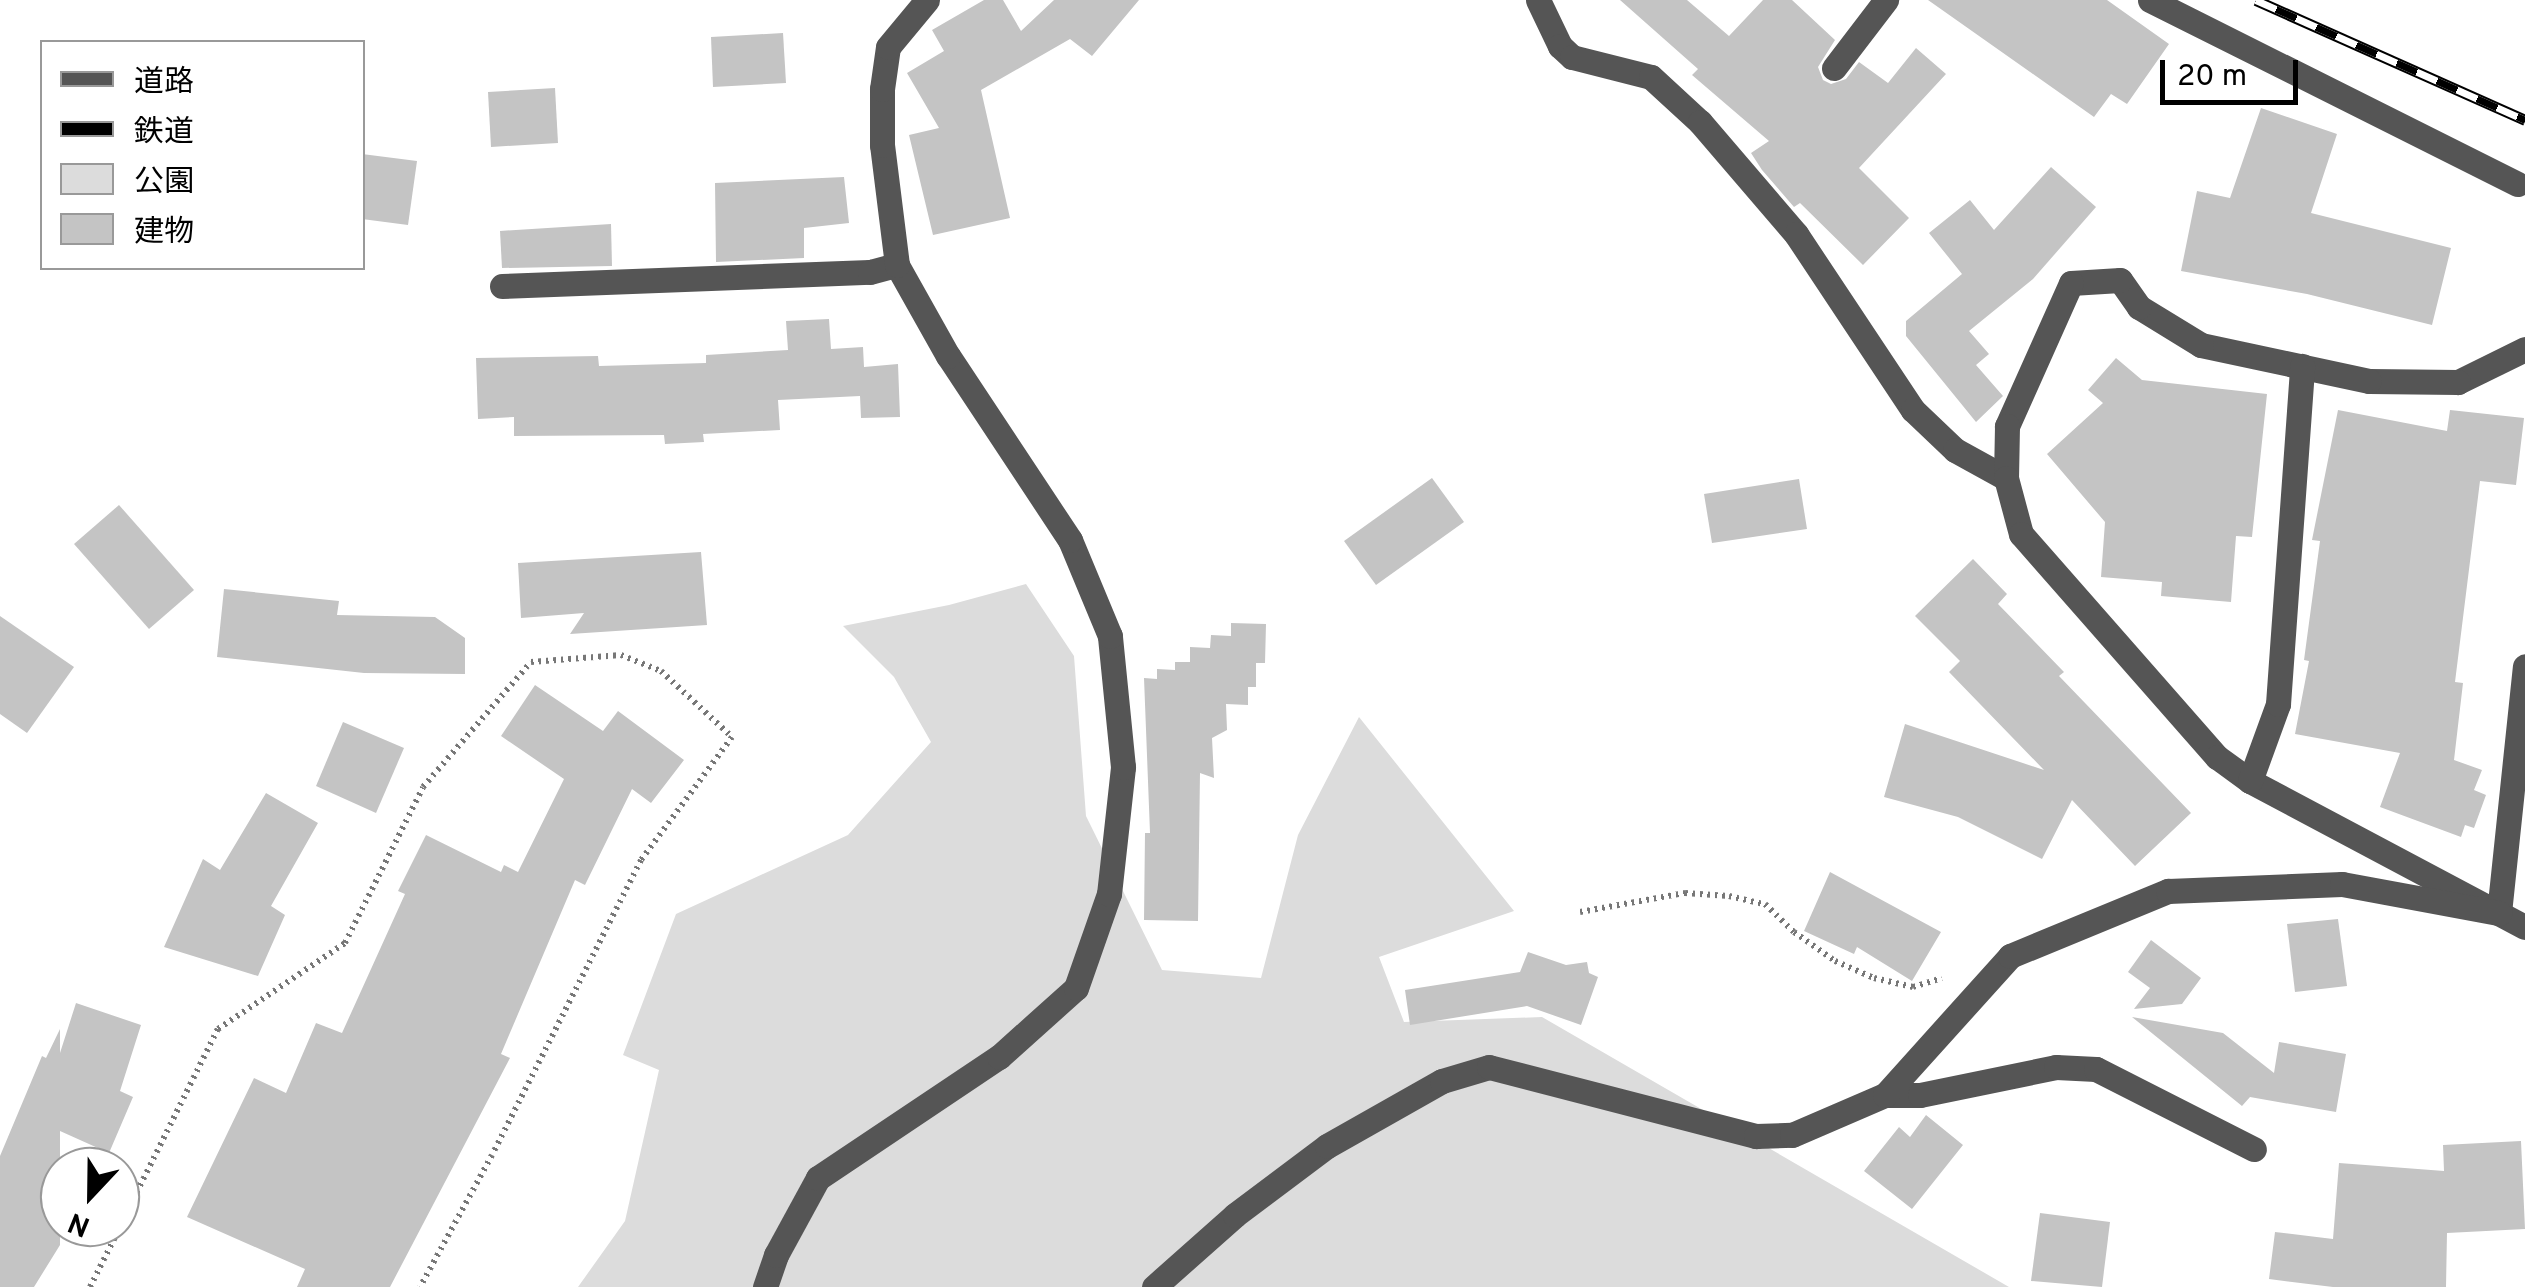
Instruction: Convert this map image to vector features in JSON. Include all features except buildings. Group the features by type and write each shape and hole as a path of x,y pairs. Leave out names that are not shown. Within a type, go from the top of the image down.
{"street":[{"path":"764,1287 776,1255 818,1178 999,1057 1076,988 1109,894 1123,767 1110,636 1070,540 948,356 896,265 882,145 882,89 888,47 928,0"},
{"path":"1538,0 1560,46 1572,57 1652,76 1700,122 1796,234 1912,410 1955,450 2006,478"},
{"path":"1834,68 1886,0"},
{"path":"2150,0 2518,184"},
{"path":"502,286 870,272 896,265"},
{"path":"2525,350 2458,382 2369,381 2201,345 2139,308 2120,280 2071,283 2007,426 2006,478 2021,534 2218,758 2250,782 2525,927"},
{"path":"2250,782 2278,704 2302,366"},
{"path":"2499,913 2525,666"},
{"path":"1154,1287 1234,1216 1326,1146 1442,1081 1490,1068 1756,1136 1792,1135 1885,1094 2010,956 2168,891 2342,884 2499,913"},
{"path":"1885,1094 1920,1095 2056,1067 2096,1069 2254,1149"}],"path":[{"path":"140,1187 218,1029 346,943 423,787 531,662 621,654 662,671 732,737 641,860 492,1155 420,1287"},
{"path":"1580,912 1685,893 1729,896 1764,904 1794,932 1835,961 1874,978 1913,987 1945,976"},
{"path":"90,1287 110,1247"}],"green space":[{"path":"1026,584 1074,656 1086,816 1162,970 1261,978 1298,835 1359,717 1514,911 1379,957 1404,1022 1542,1017 2009,1287 578,1287 625,1221 659,1070 623,1055 676,914 848,835 931,742 894,677 843,626 949,605"}],"railway":[{"path":"2256,0 2525,120"}]}
